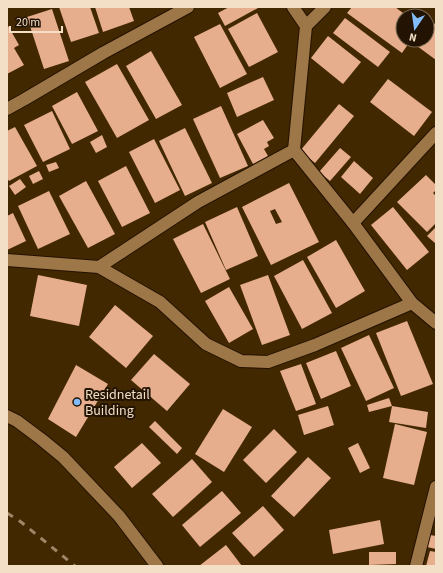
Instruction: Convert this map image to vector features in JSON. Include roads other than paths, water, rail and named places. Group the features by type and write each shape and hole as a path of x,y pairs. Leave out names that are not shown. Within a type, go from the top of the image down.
{"street":[{"path":"7,109 103,53 188,7"},
{"path":"293,7 306,26"},
{"path":"325,7 306,26 294,150 353,223 412,303 436,323"},
{"path":"353,223 436,133"},
{"path":"99,267 198,202 294,150"},
{"path":"7,260 99,267 160,302 206,344 241,361 268,362 315,345 412,303"},
{"path":"7,416 17,421 64,457 119,516 157,566"},
{"path":"416,566 436,487"}],"railway":[{"path":"7,513 21,522 75,566"}],"place":[{"name":"Residnetail Building","path":"77,402"}]}
